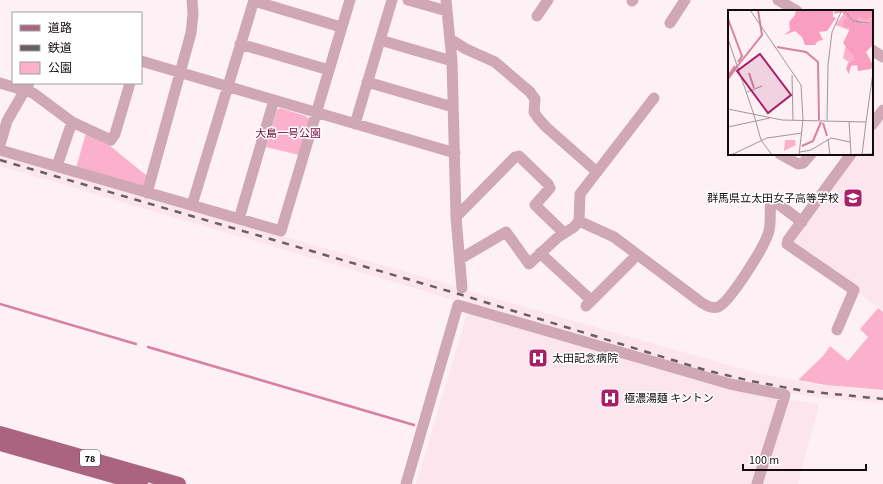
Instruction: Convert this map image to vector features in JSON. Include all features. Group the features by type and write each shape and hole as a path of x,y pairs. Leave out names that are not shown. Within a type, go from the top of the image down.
{"main road":[{"name":"78","path":"0,433 179,484"},
{"name":"78","path":"0,444 141,484"}],"street":[{"path":"147,192 191,33 193,14 192,0"},
{"path":"192,205 254,0 341,28"},
{"path":"0,150 281,231 350,0"},
{"path":"355,124 392,0"},
{"path":"408,0 446,6 452,61 456,217 462,288"},
{"path":"537,16 548,0"},
{"path":"670,23 685,0"},
{"path":"778,0 794,10"},
{"path":"450,39 466,49 495,62 530,92 535,100 534,112 538,118 546,127 597,172"},
{"path":"380,40 452,61"},
{"path":"240,44 329,70"},
{"path":"873,51 883,57"},
{"path":"142,61 455,154"},
{"path":"368,82 453,107"},
{"path":"0,83 27,87 72,122 111,140 115,134 130,84"},
{"path":"0,145 7,121 27,87"},
{"path":"580,221 580,194 654,98"},
{"path":"239,218 274,100"},
{"path":"873,124 883,110"},
{"path":"57,166 72,122"},
{"path":"782,155 798,164 803,163 810,155"},
{"path":"837,330 854,290 787,244 788,240 850,155"},
{"path":"456,217 515,157 519,156 548,184 550,188 548,192 536,204 564,233"},
{"path":"580,221 614,237 698,300 713,307 718,307 731,295 742,280 766,238 769,229 771,203 774,201 777,202 802,222"},
{"path":"460,259 506,232 529,264 540,253 580,221"},
{"path":"540,253 588,303 633,259"},
{"path":"406,484 458,305 730,384 785,395 757,484"}],"shaded area":[{"name":"群馬県立太田女子高等学校","path":"883,116 883,311 860,294 859,290 791,243 854,155 873,155 873,130"},
{"path":"0,154 458,287 460,291 460,298 458,301 0,166"},
{"path":"465,290 757,373 820,385 883,391 883,403 820,398 752,386 462,302"},
{"name":"極濃湯麺 キントン","path":"467,313 770,397 819,404 798,484 416,484"}],"green space":[{"name":"大島一号公園","path":"280,108 306,116 310,120 299,155 266,147 277,110"},
{"path":"86,133 103,140 147,176 145,185 141,187 76,168"},
{"path":"878,308 883,312 883,390 826,385 798,380 823,356 830,346 848,361 868,337 860,329"}],"waterway":[{"path":"0,304 136,344"},
{"path":"148,347 414,425"}],"railway":[{"path":"0,160 462,295 705,370 751,381 804,391 883,399"}],"place":[{"name":"群馬県立太田女子高等学校","path":"853,198"},
{"name":"太田記念病院","path":"538,358"},
{"name":"極濃湯麺 キントン","path":"610,398"}]}
